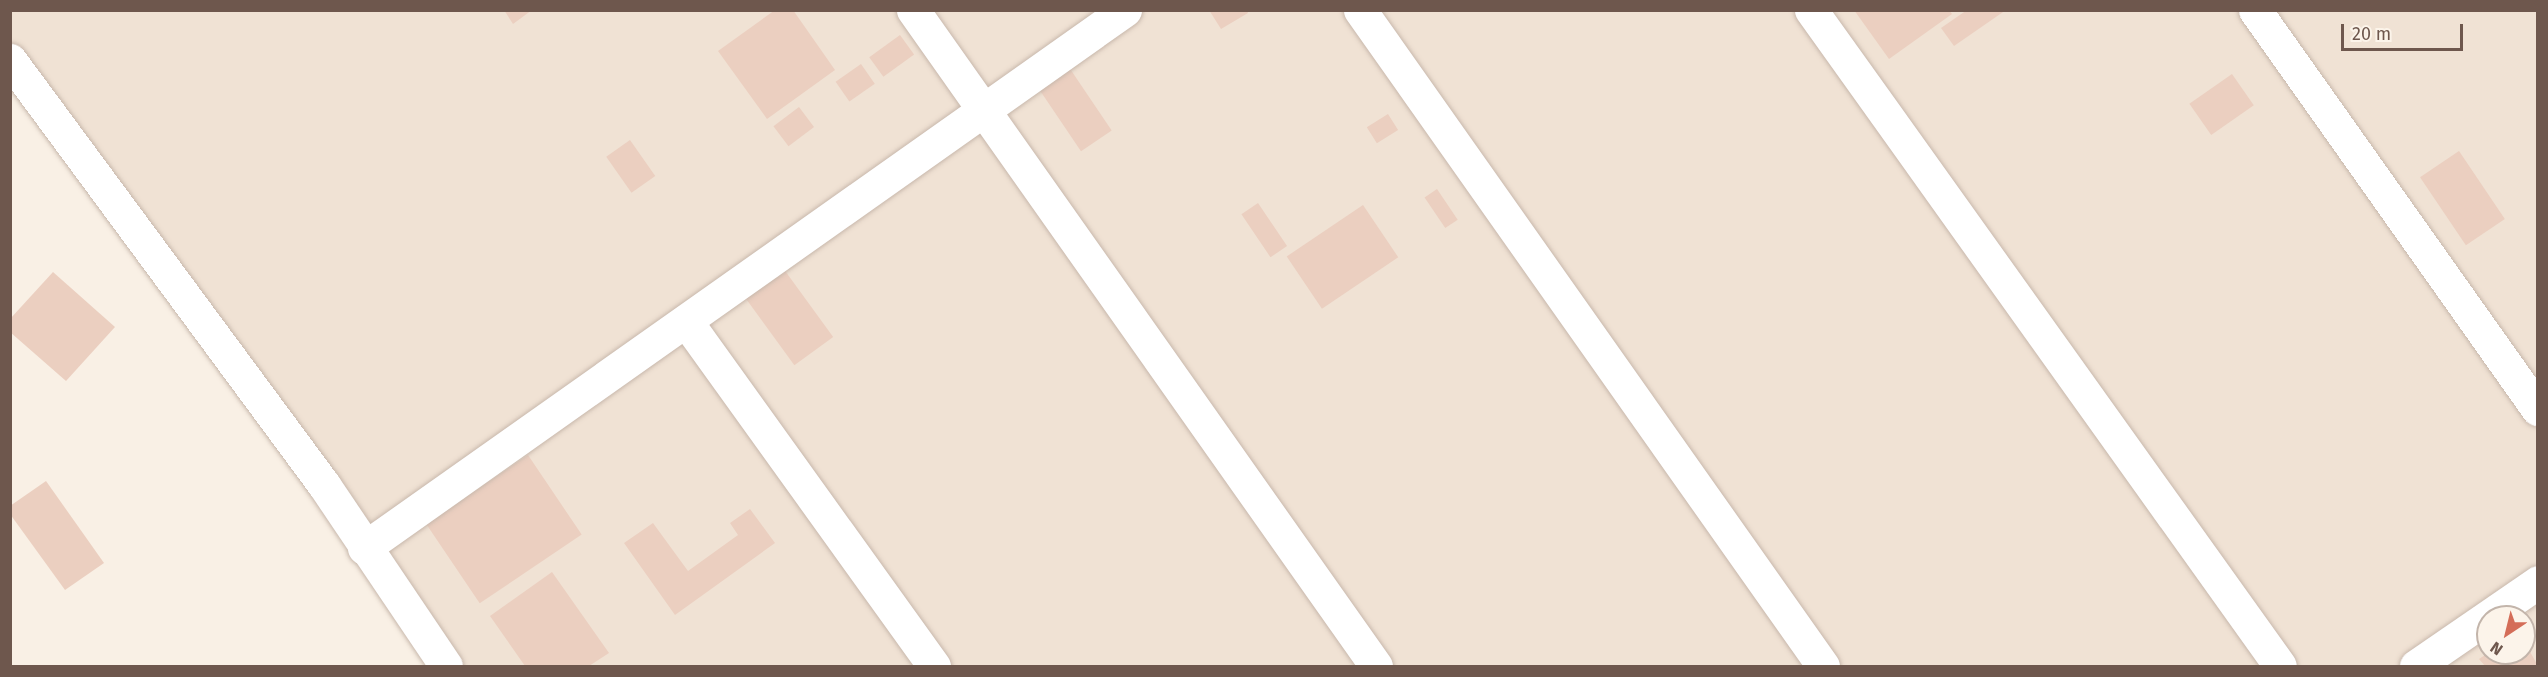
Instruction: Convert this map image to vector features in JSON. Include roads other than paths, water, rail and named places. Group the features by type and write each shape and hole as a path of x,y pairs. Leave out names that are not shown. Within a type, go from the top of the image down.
{"street":[{"path":"913,10 1376,666"},
{"path":"364,548 1125,10"},
{"path":"1360,10 1823,666"},
{"path":"1811,10 2280,666"},
{"path":"2255,10 2538,409"},
{"path":"10,60 324,485 364,548 446,666"},
{"path":"686,321 934,666"},
{"path":"2416,666 2538,582"}]}
